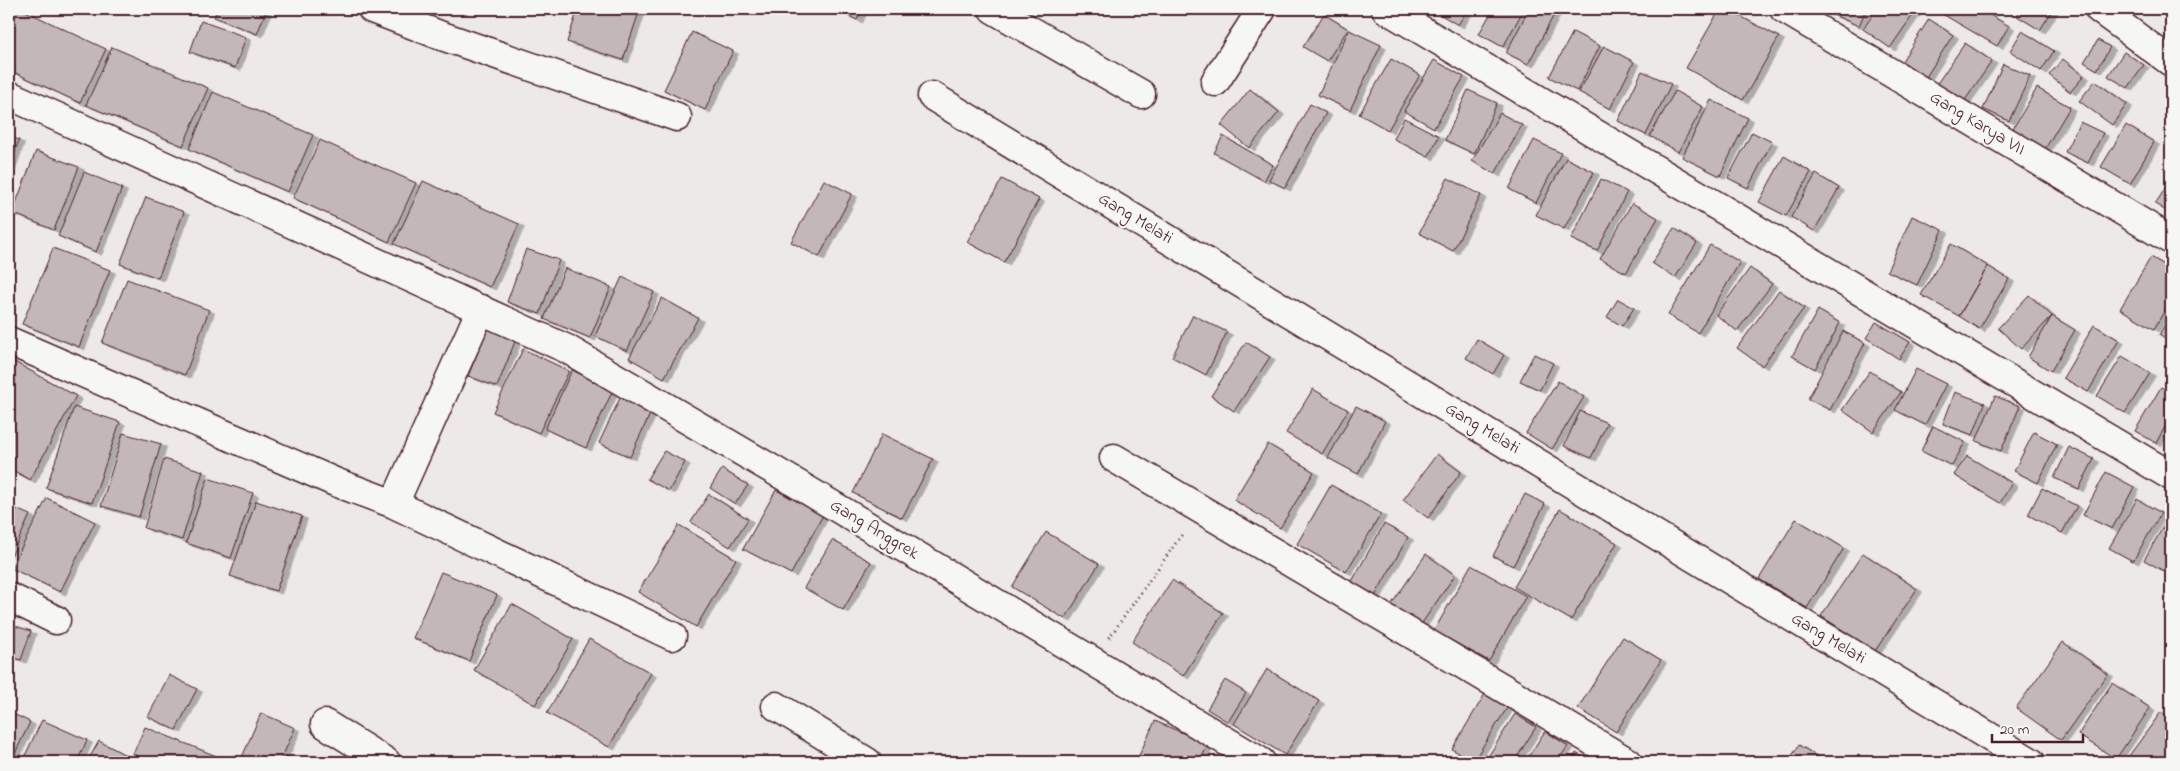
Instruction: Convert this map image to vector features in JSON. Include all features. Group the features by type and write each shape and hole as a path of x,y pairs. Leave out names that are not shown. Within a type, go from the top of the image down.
{"street":[{"path":"372,9 442,36 677,117"},
{"path":"992,9 1141,94"},
{"path":"1215,82 1262,9"},
{"path":"1386,9 2171,476"},
{"name":"Gang Karya VII","path":"1784,9 2171,240"},
{"path":"2099,9 2171,62"},
{"name":"Gang Anggrek","path":"9,95 567,349 1261,762"},
{"name":"Gang Melati","path":"932,96 2031,762"},
{"path":"394,504 481,309"},
{"path":"9,341 334,482 394,504 672,636"},
{"path":"1114,458 1628,762"},
{"path":"9,597 56,620"},
{"path":"776,706 867,762"},
{"path":"324,724 386,762"}],"path":[{"path":"1093,661 1200,509"}],"building":[{"path":"9,9 21,9 106,49 80,103 9,70"},
{"path":"218,9 261,9 266,11 257,34 214,17"},
{"path":"578,9 640,9 623,60 567,42"},
{"path":"834,9 862,9 857,20"},
{"path":"1441,9 1468,9 1458,25 1438,13"},
{"path":"1493,9 1524,9 1503,47 1479,34"},
{"path":"1529,9 1557,9 1528,64 1506,53"},
{"path":"1720,9 1727,9 1779,37 1743,100 1686,68"},
{"path":"1833,9 1866,9 1859,26 1831,14"},
{"path":"1877,9 1917,9 1890,48 1863,29"},
{"path":"1934,9 1980,9 2009,26 1997,46"},
{"path":"2021,9 2053,9 2040,30 2017,16"},
{"path":"1324,14 1348,29 1327,61 1303,47"},
{"path":"1929,19 1953,35 1926,77 1902,61"},
{"path":"201,21 246,37 235,68 190,52"},
{"path":"1349,30 1381,45 1350,110 1318,95"},
{"path":"2022,31 2054,51 2041,71 2010,51"},
{"path":"692,32 733,51 705,110 664,90"},
{"path":"1573,32 1600,46 1577,91 1549,77"},
{"path":"2098,40 2110,47 2097,70 2084,62"},
{"path":"1965,43 1992,61 1963,103 1936,85"},
{"path":"1604,46 1634,62 1610,109 1579,92"},
{"path":"112,47 208,88 183,146 86,105"},
{"path":"2124,52 2144,65 2128,88 2108,76"},
{"path":"1391,59 1420,75 1388,130 1359,114"},
{"path":"2063,59 2084,76 2070,92 2049,75"},
{"path":"1434,60 1464,77 1434,128 1404,111"},
{"path":"2003,64 2030,76 2009,121 1983,109"},
{"path":"1642,71 1671,84 1646,135 1618,121"},
{"path":"2095,81 2127,104 2112,125 2079,101"},
{"path":"2037,88 2070,107 2045,149 2012,130"},
{"path":"1250,89 1279,112 1249,148 1221,125"},
{"path":"1468,90 1497,103 1474,154 1445,140"},
{"path":"1675,91 1703,107 1678,152 1650,136"},
{"path":"213,92 313,135 288,192 189,149"},
{"path":"1711,100 1748,118 1720,176 1682,157"},
{"path":"1310,104 1326,113 1285,188 1269,180"},
{"path":"1500,113 1522,125 1495,174 1472,161"},
{"path":"1404,118 1439,136 1428,157 1394,139"},
{"path":"2080,122 2103,133 2088,163 2065,152"},
{"path":"2126,125 2154,142 2130,184 2101,167"},
{"path":"1752,132 1772,142 1748,188 1728,178"},
{"path":"9,136 19,140 9,169"},
{"path":"1223,136 1273,165 1264,181 1214,153"},
{"path":"320,140 416,183 389,242 293,198"},
{"path":"1534,140 1561,153 1536,203 1509,189"},
{"path":"36,151 79,167 54,230 12,213"},
{"path":"1784,156 1811,172 1786,216 1759,202"},
{"path":"1566,158 1594,172 1564,229 1536,215"},
{"path":"84,172 122,188 96,252 58,236"},
{"path":"1816,174 1839,188 1814,231 1791,217"},
{"path":"1448,178 1481,195 1453,251 1419,233"},
{"path":"1002,179 1039,199 1004,262 967,242"},
{"path":"1601,179 1627,192 1597,251 1571,239"},
{"path":"824,180 852,194 819,257 791,242"},
{"path":"2171,180 2171,214 2155,204"},
{"path":"423,181 519,224 490,287 394,244"},
{"path":"146,197 184,212 158,278 120,264"},
{"path":"1632,203 1658,218 1626,273 1600,259"},
{"path":"1912,216 1943,230 1917,285 1887,271"},
{"path":"1674,228 1697,243 1675,278 1652,263"},
{"path":"1951,244 1988,266 1959,316 1921,295"},
{"path":"1710,245 1740,262 1698,333 1668,315"},
{"path":"53,248 110,270 79,347 22,324"},
{"path":"526,249 559,260 540,314 507,302"},
{"path":"2151,257 2171,269 2171,299 2154,329 2120,309"},
{"path":"1988,266 2009,279 1979,329 1959,316"},
{"path":"565,268 611,287 590,338 544,319"},
{"path":"1750,268 1772,284 1737,331 1716,315"},
{"path":"622,277 654,292 627,351 595,336"},
{"path":"127,279 209,310 185,375 102,343"},
{"path":"1779,290 1804,308 1762,366 1737,348"},
{"path":"2029,295 2052,316 2021,349 1998,328"},
{"path":"662,298 698,318 664,378 629,358"},
{"path":"1618,299 1634,308 1622,326 1607,317"},
{"path":"1818,310 1840,323 1815,369 1792,356"},
{"path":"1193,315 1227,332 1206,375 1172,357"},
{"path":"2171,315 2171,343 2159,335"},
{"path":"2052,316 2075,330 2051,371 2028,357"},
{"path":"490,322 518,334 497,387 468,376"},
{"path":"1876,322 1910,342 1899,359 1866,338"},
{"path":"2094,325 2119,340 2088,392 2063,378"},
{"path":"1843,331 1865,343 1830,410 1808,399"},
{"path":"1477,339 1504,355 1493,374 1466,358"},
{"path":"1246,342 1270,357 1234,411 1211,396"},
{"path":"523,349 569,371 539,433 493,412"},
{"path":"1534,354 1553,363 1540,390 1520,381"},
{"path":"2122,356 2150,373 2125,413 2097,396"},
{"path":"9,359 76,396 30,480 9,468"},
{"path":"1916,369 1946,384 1925,425 1895,410"},
{"path":"572,370 613,390 586,448 545,429"},
{"path":"1870,371 1901,392 1873,432 1842,410"},
{"path":"1558,381 1584,397 1552,449 1526,433"},
{"path":"2161,387 2171,393 2171,416 2156,443 2135,431"},
{"path":"1313,389 1348,410 1322,454 1286,433"},
{"path":"1955,392 1985,403 1973,435 1943,424"},
{"path":"621,396 652,410 630,457 599,443"},
{"path":"1995,396 2020,406 2001,451 1976,441"},
{"path":"1356,406 1385,421 1358,474 1328,458"},
{"path":"74,407 120,422 92,503 46,488"},
{"path":"1580,411 1607,423 1591,458 1564,446"},
{"path":"1933,426 1965,442 1952,466 1921,451"},
{"path":"2034,432 2057,444 2038,483 2014,471"},
{"path":"123,433 161,444 139,517 101,506"},
{"path":"882,434 933,459 902,518 853,493"},
{"path":"1268,444 1314,472 1280,528 1234,500"},
{"path":"2069,447 2094,459 2079,489 2054,478"},
{"path":"664,451 685,462 669,491 647,479"},
{"path":"1437,454 1461,472 1428,518 1403,500"},
{"path":"1967,456 2012,483 2000,503 1954,475"},
{"path":"164,459 203,471 182,540 144,528"},
{"path":"722,469 748,485 735,504 710,488"},
{"path":"2106,472 2134,487 2112,529 2083,515"},
{"path":"208,478 253,493 231,558 186,543"},
{"path":"1331,485 1381,514 1346,572 1297,544"},
{"path":"2042,488 2077,506 2062,533 2028,515"},
{"path":"776,490 823,515 791,574 743,549"},
{"path":"709,494 748,519 730,547 691,522"},
{"path":"1525,494 1545,504 1513,566 1493,556"},
{"path":"47,498 95,522 60,592 11,568"},
{"path":"2137,499 2161,513 2133,561 2109,548"},
{"path":"256,501 302,516 276,591 230,576"},
{"path":"9,506 30,515 9,561"},
{"path":"1560,509 1617,543 1571,620 1514,587"},
{"path":"2171,513 2171,575 2144,560"},
{"path":"1796,519 1844,548 1807,608 1759,579"},
{"path":"1384,524 1408,537 1375,596 1351,583"},
{"path":"679,525 736,559 696,627 638,592"},
{"path":"1046,532 1099,564 1065,619 1012,587"},
{"path":"832,540 871,562 843,610 804,588"},
{"path":"1863,553 1917,589 1875,651 1821,616"},
{"path":"1426,554 1455,575 1420,626 1391,605"},
{"path":"1471,565 1526,596 1489,661 1434,631"},
{"path":"441,572 497,595 469,661 413,638"},
{"path":"1172,580 1223,613 1183,676 1132,642"},
{"path":"512,604 573,639 535,705 474,670"},
{"path":"9,624 31,631 21,660 9,656"},
{"path":"1623,637 1661,660 1616,732 1578,708"},
{"path":"589,639 651,673 609,747 547,713"},
{"path":"2063,642 2108,674 2061,740 2016,708"},
{"path":"1267,669 1319,701 1285,755 1234,724"},
{"path":"169,675 197,689 176,730 148,717"},
{"path":"1225,680 1246,693 1228,722 1207,709"},
{"path":"2112,683 2150,708 2116,759 2078,735"},
{"path":"1485,694 1507,708 1473,762 1452,749"},
{"path":"9,712 30,722 11,762 9,762"},
{"path":"2161,712 2171,720 2171,762 2129,762 2126,760"},
{"path":"261,713 295,728 280,762 240,762"},
{"path":"1515,714 1536,727 1514,762 1488,762 1486,760"},
{"path":"42,720 87,740 77,762 22,762"},
{"path":"1155,721 1208,744 1200,762 1136,762"},
{"path":"145,727 231,762 153,762 133,754"},
{"path":"1545,731 1568,746 1557,762 1525,762"},
{"path":"99,741 139,762 87,762"},
{"path":"1799,745 1826,762 1788,762"},
{"path":"1576,753 1591,762 1570,762"}]}
